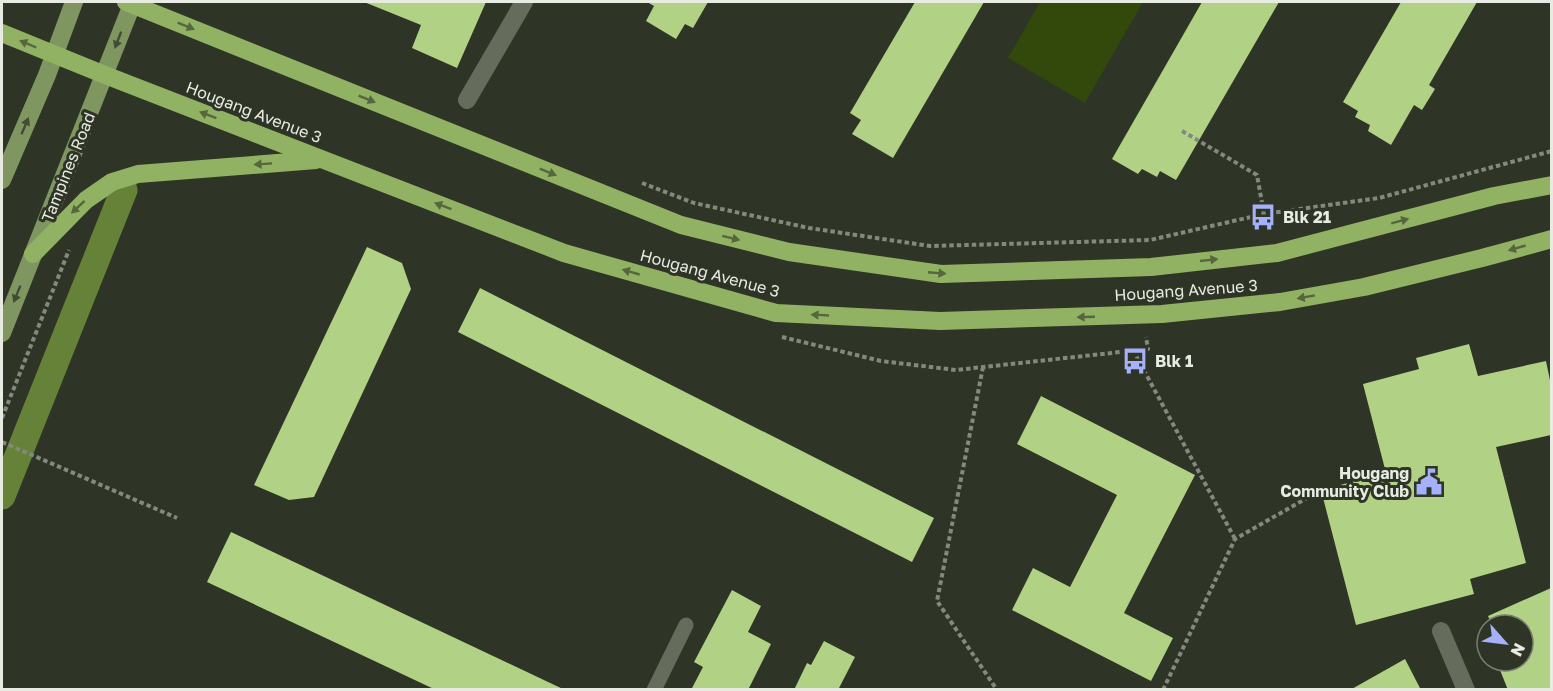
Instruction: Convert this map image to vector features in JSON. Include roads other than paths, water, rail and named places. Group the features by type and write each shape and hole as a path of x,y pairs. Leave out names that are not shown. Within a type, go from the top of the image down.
{"highway":[{"name":"Hougang Avenue 3","path":"130,2 681,225 789,252 941,274 1151,267 1277,253 1494,196 1551,185"},
{"name":"Hougang Avenue 3","path":"2,33 564,254 776,313 940,321 1144,315 1280,302 1364,287 1551,239"},
{"path":"33,254 86,200 112,182 138,174 321,159"}],"main road":[{"path":"2,180 74,2"},
{"name":"Tampines Road","path":"2,333 105,75 130,2"}],"street":[{"path":"467,100 524,2"},
{"path":"1441,632 1466,690"}],"lane":[{"path":"654,690 686,625"}],"waterway":[{"path":"2,496 124,190"}],"place":[{"name":"Blk 21","path":"1263,217"},
{"name":"Blk 1","path":"1135,361"},
{"name":"Hougang Community Club","path":"1429,482"}]}
